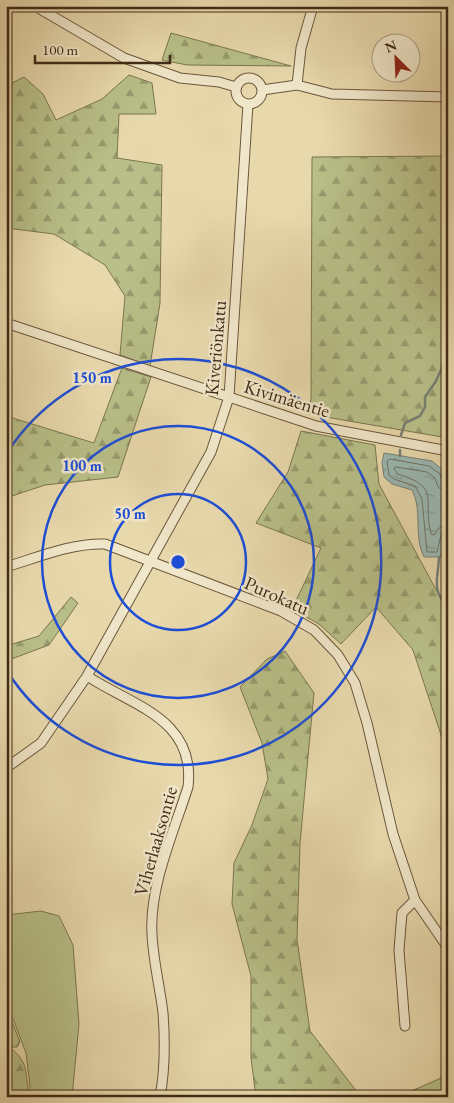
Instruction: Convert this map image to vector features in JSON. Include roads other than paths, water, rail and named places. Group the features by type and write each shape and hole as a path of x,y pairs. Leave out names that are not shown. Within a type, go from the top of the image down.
{"street":[{"path":"35,6 124,58 180,78 219,82 236,87"},
{"path":"296,85 301,48 313,6"},
{"path":"244,78 252,78 259,82 262,90 257,102 248,104 238,99 236,87 244,78"},
{"path":"262,90 296,85 332,94 448,97"},
{"name":"Kiveriönkatu","path":"6,768 41,743 87,676 211,452 229,397 248,104"},
{"name":"Kivimäentie","path":"6,322 316,426 448,451"},
{"name":"Purokatu","path":"6,568 87,544 105,544 281,611 314,630 338,654 355,683 367,723 392,834 415,900 448,948"},
{"name":"Viherlaaksontie","path":"87,676 163,721 182,741 188,756 190,771 188,787 158,883 153,910 152,933 163,1013 164,1051 160,1097"},
{"path":"405,1026 399,950 402,913 415,900"}],"water":[{"path":"384,453 432,461 445,472 448,526 441,557 424,557 419,540 417,506 412,490 392,484 384,477 382,463"}],"waterway":[{"path":"448,183 448,216"},
{"path":"448,232 445,250 448,259"},
{"path":"401,435 405,423 420,416 425,407 425,397 436,381 448,354"},
{"path":"400,450 400,456"},
{"path":"439,557 437,589 448,608"},
{"path":"448,655 444,665 448,684"}]}
